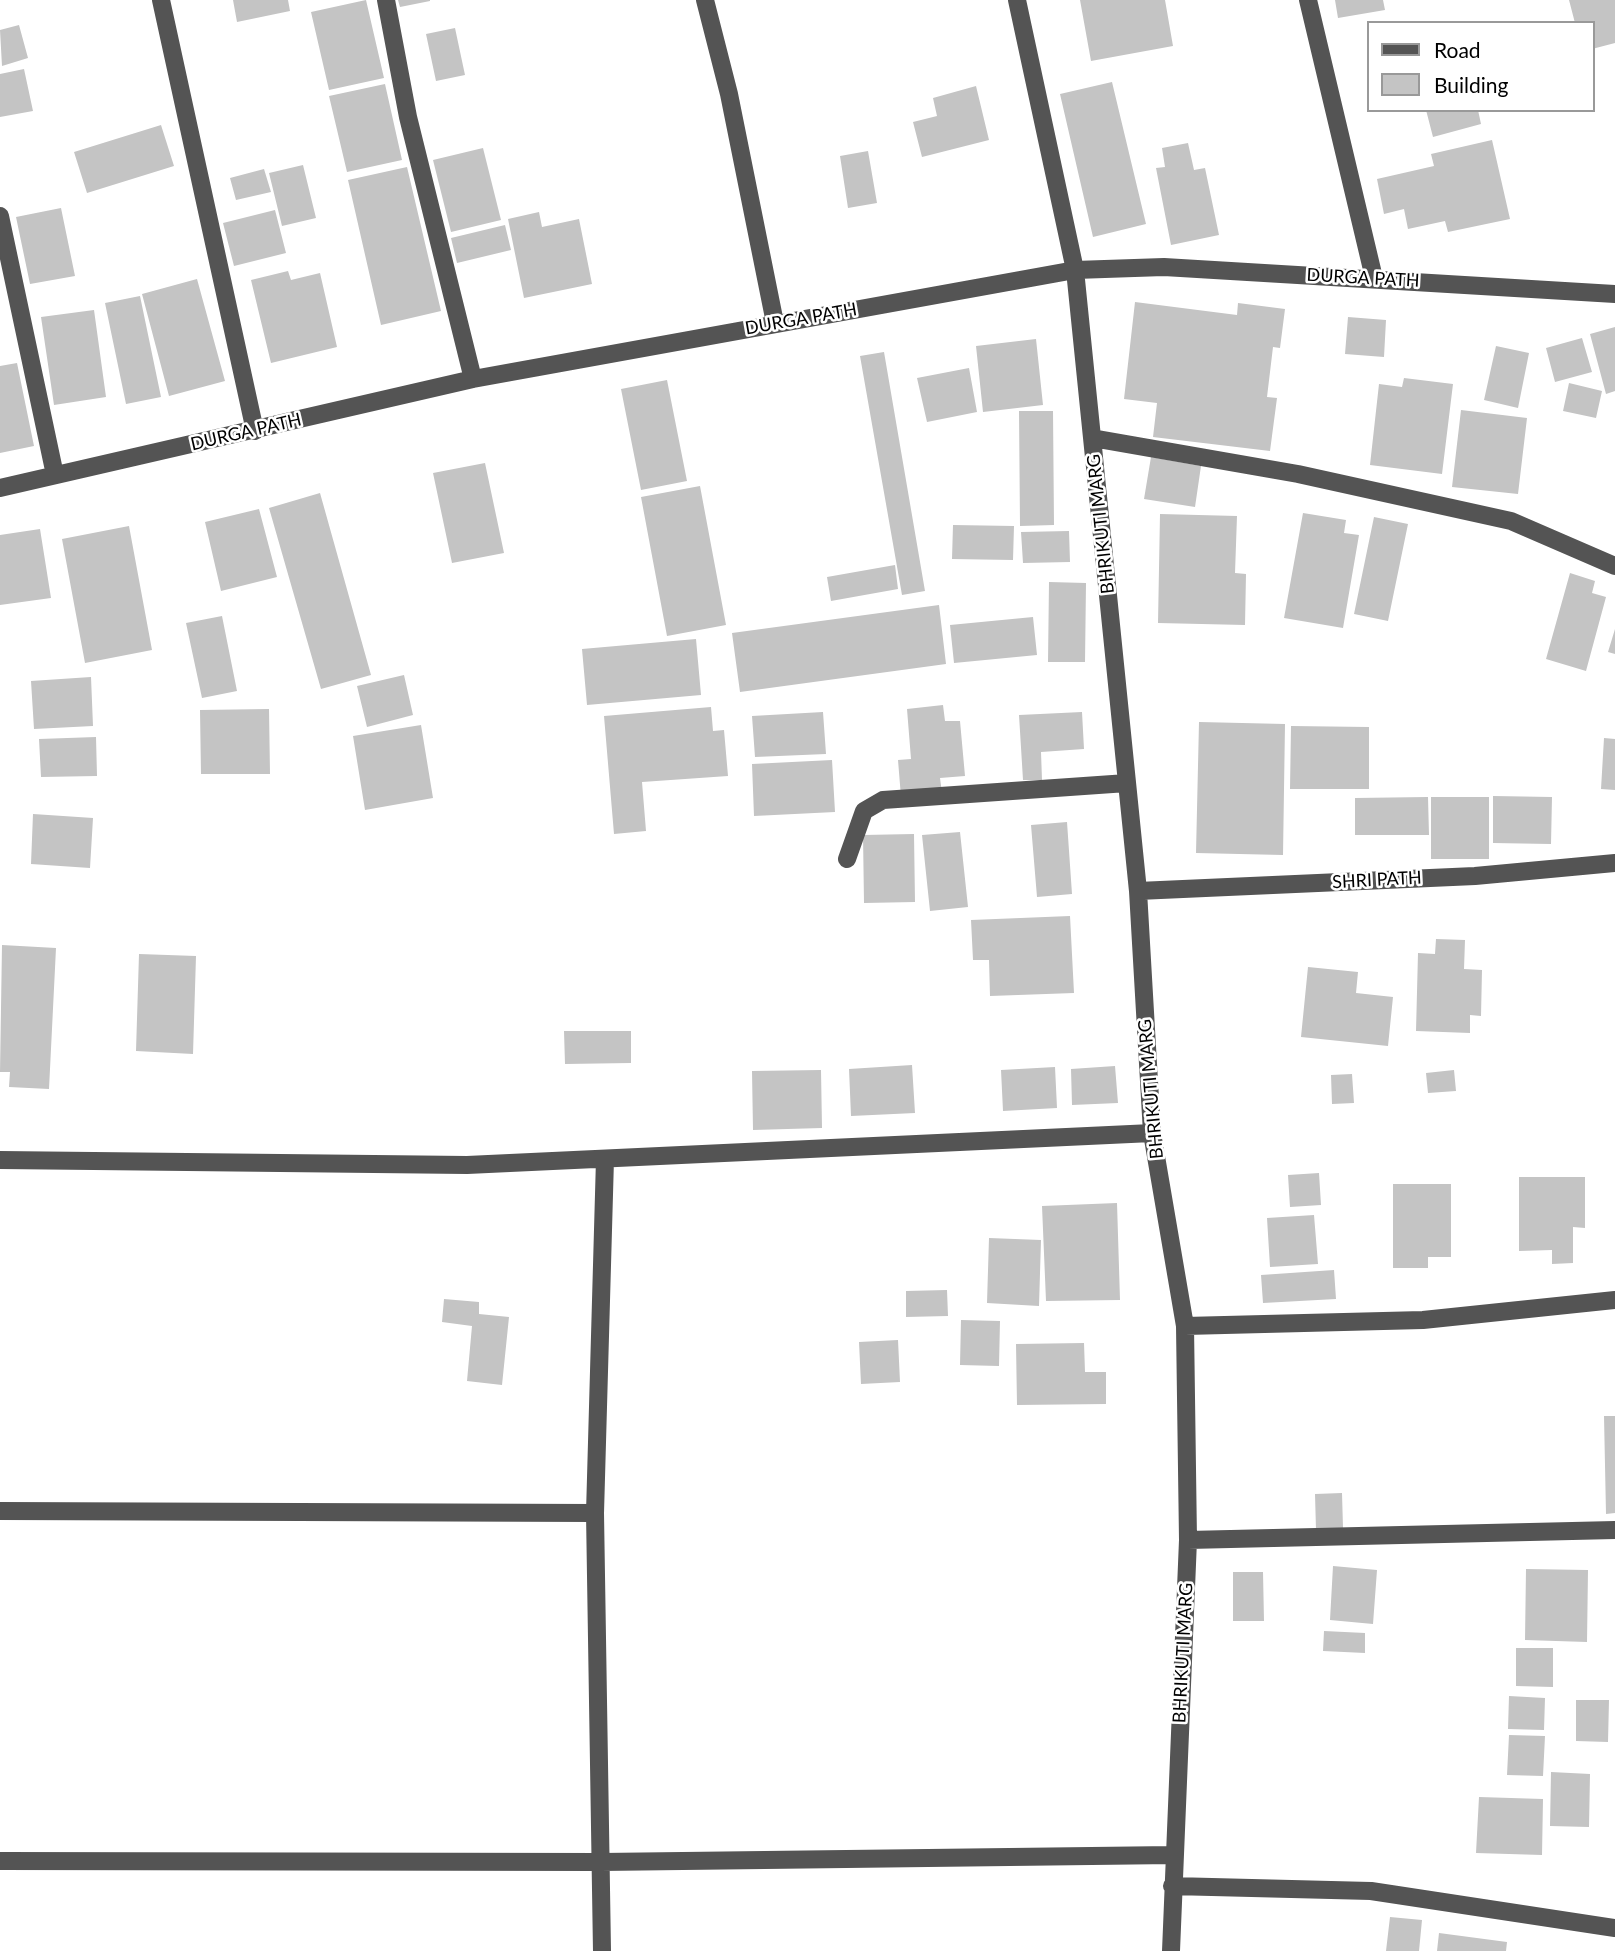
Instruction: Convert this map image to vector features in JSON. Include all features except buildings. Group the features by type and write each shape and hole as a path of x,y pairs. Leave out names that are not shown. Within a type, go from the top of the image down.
{"street":[{"path":"160,0 255,431"},
{"path":"386,0 408,117 473,379"},
{"path":"705,0 729,94 775,323"},
{"name":"BHRIKUTI MARG","path":"1017,0 1075,270 1138,891 1152,1133 1185,1326 1188,1541 1171,1951"},
{"path":"1308,0 1374,278"},
{"path":"0,216 55,475"},
{"name":"DURGA PATH","path":"0,488 473,379 1075,270 1164,267 1615,294"},
{"path":"1092,438 1298,474 1511,521 1615,566"},
{"path":"847,859 864,811 883,800 1127,783"},
{"name":"SHRI PATH","path":"1138,891 1475,876 1615,863"},
{"path":"0,1160 467,1166 1152,1133"},
{"path":"602,1951 595,1513 605,1159"},
{"path":"1185,1326 1423,1320 1615,1300"},
{"path":"0,1511 595,1513"},
{"path":"1188,1541 1615,1530"},
{"path":"0,1861 601,1862 1173,1855"},
{"path":"1172,1886 1371,1891 1615,1928"}]}
